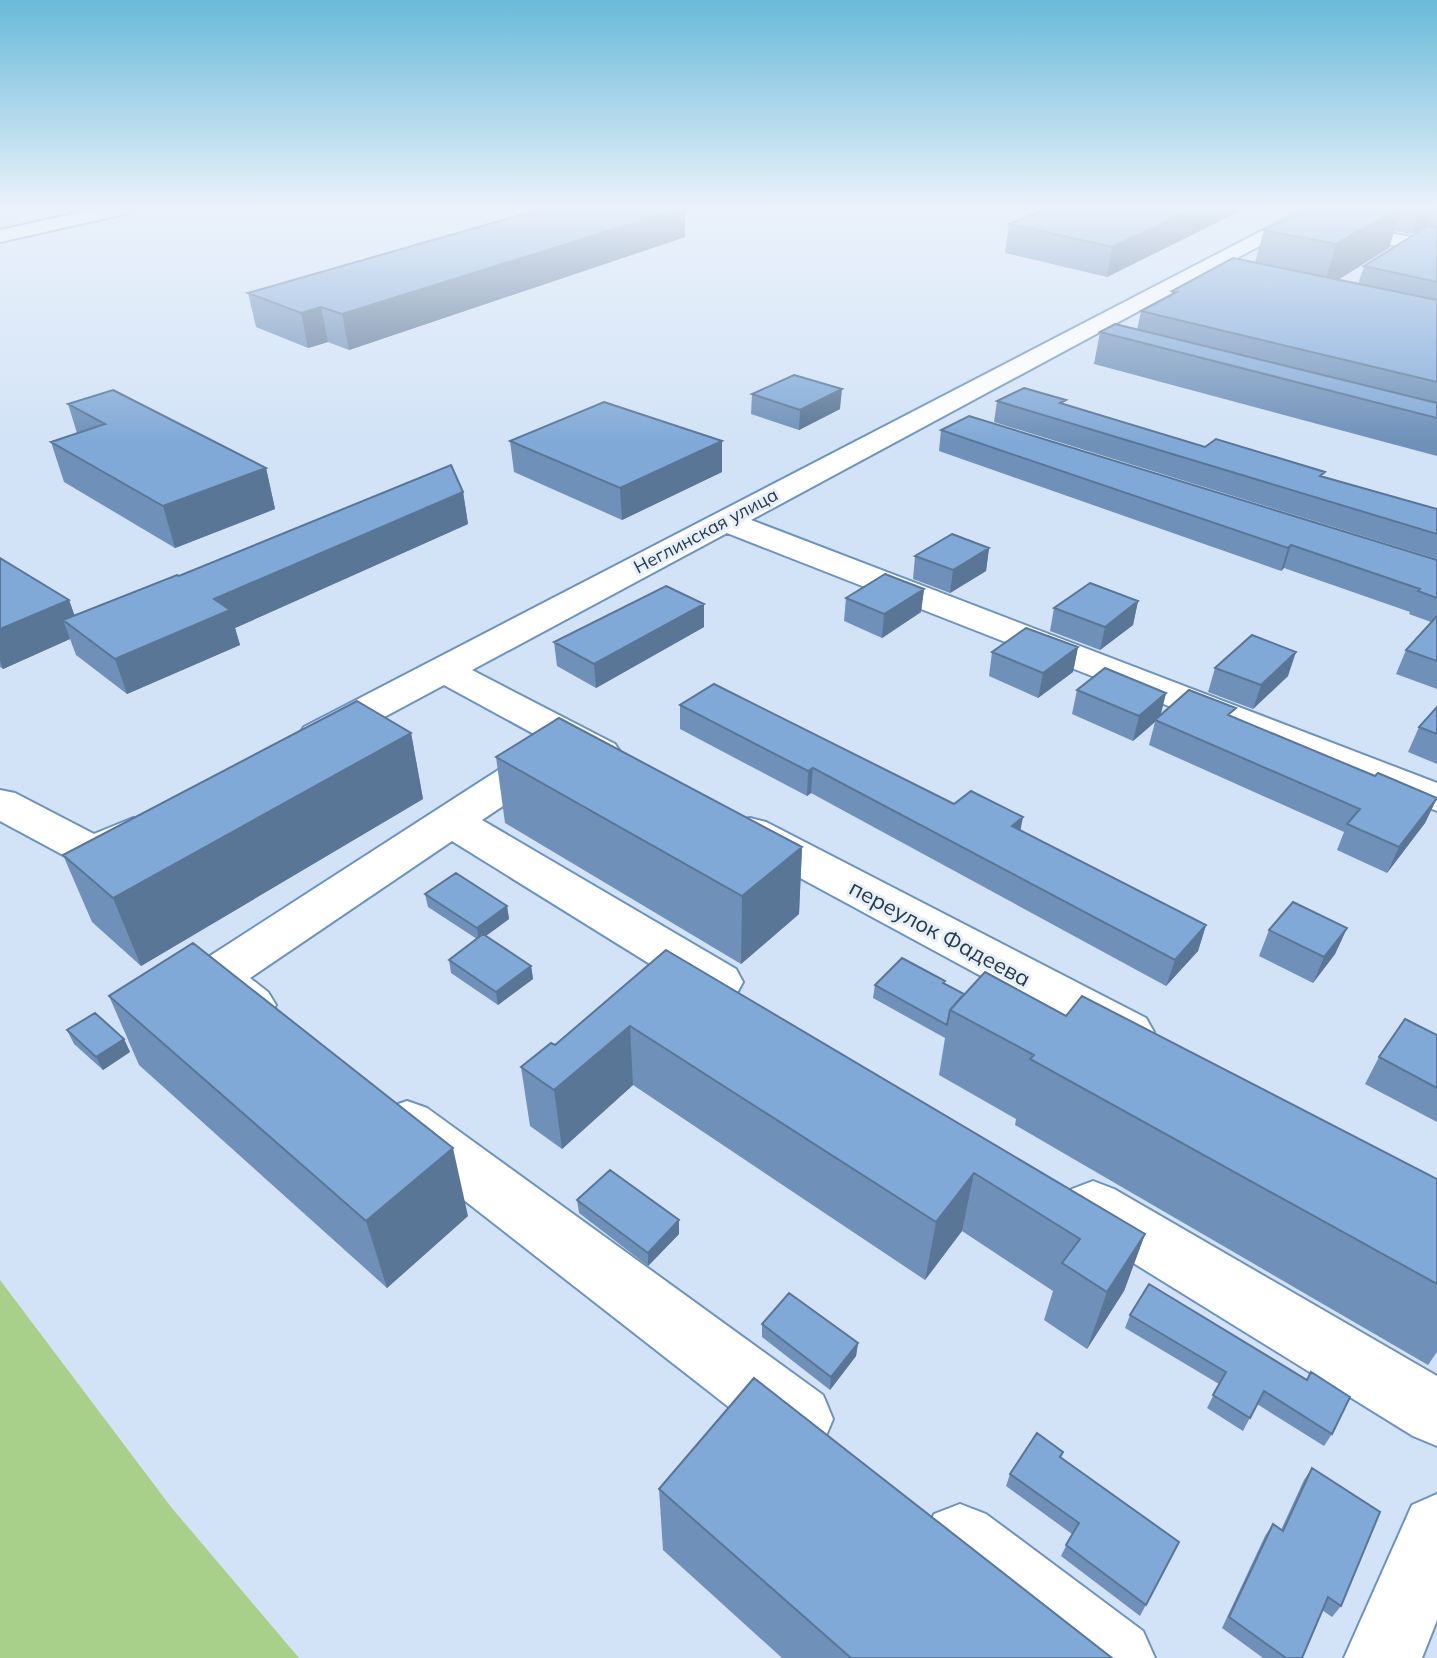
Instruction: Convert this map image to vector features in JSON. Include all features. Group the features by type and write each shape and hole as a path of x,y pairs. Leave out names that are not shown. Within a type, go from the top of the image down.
{"street":[{"name":"Неглинская улица","path":"298,746 931,414 1092,341 1192,286"},
{"path":"931,414 975,428"},
{"path":"724,521 1437,798"},
{"path":"444,670 645,777"},
{"path":"290,1036 214,978 575,739"},
{"path":"0,803 94,853 162,818"},
{"name":"переулок Фадеева","path":"716,814 1168,1054"},
{"path":"451,821 766,1010"},
{"path":"366,1093 836,1447"},
{"path":"1054,1183 1437,1413"},
{"path":"913,1505 1116,1658"},
{"path":"1383,1658 1437,1530"}],"green space":[{"path":"0,1280 171,1507 299,1658 0,1658"}],"building":[{"path":"271,286 431,286 342,314 321,307 301,313 248,293"},
{"path":"1181,286 1371,286 1437,300 1437,382 1141,311 1177,292 1172,291"},
{"path":"1115,324 1437,403 1437,418 1100,332"},
{"path":"794,375 842,389 800,410 752,394"},
{"path":"1024,388 1066,400 1060,403 1205,447 1216,439 1325,472 1320,476 1437,509 1437,534 997,401"},
{"path":"113,390 266,468 163,506 51,442 105,424 68,404"},
{"path":"604,402 722,441 620,488 510,441"},
{"path":"969,416 1437,560 1437,598 1418,591 1420,589 1291,545 1288,548 941,430"},
{"path":"451,465 463,492 214,599 230,610 115,659 63,620 179,576"},
{"path":"952,534 989,548 953,570 915,556"},
{"path":"0,558 69,600 0,629"},
{"path":"885,574 924,589 884,614 846,598"},
{"path":"1090,583 1138,601 1105,627 1054,608"},
{"path":"666,586 704,604 594,664 554,642"},
{"path":"1437,616 1437,661 1406,650"},
{"path":"1026,628 1078,647 1043,673 992,652"},
{"path":"1252,635 1296,652 1261,685 1215,668"},
{"path":"1105,668 1166,693 1139,716 1077,690"},
{"path":"714,684 954,804 971,791 1023,817 1012,826 1206,925 1175,960 813,768 808,771 680,705"},
{"path":"1189,690 1236,708 1228,715 1375,776 1378,773 1437,798 1399,847 1347,824 1360,809 1155,720"},
{"path":"357,701 411,733 113,898 63,855"},
{"path":"1437,707 1437,734 1419,727"},
{"path":"559,718 802,847 742,896 496,757"},
{"path":"456,873 507,906 477,928 425,894"},
{"path":"1293,902 1347,928 1324,957 1269,930"},
{"path":"483,934 531,966 496,992 449,960"},
{"path":"193,943 453,1148 366,1221 109,996"},
{"path":"666,950 1145,1234 1107,1292 1062,1263 1080,1239 974,1173 936,1222 630,1026 554,1090 521,1067 551,1043 555,1045"},
{"path":"902,958 964,994 950,1010 947,1025 875,985"},
{"path":"985,972 1066,1016 1082,996 1437,1179 1437,1284 1030,1059 1034,1055 950,1010"},
{"path":"95,1013 124,1039 96,1057 67,1030"},
{"path":"1405,1019 1437,1035 1437,1088 1379,1057"},
{"path":"610,1170 679,1220 648,1253 577,1200"},
{"path":"1149,1284 1307,1380 1311,1372 1350,1397 1332,1434 1264,1391 1250,1418 1213,1395 1226,1372 1130,1315"},
{"path":"789,1293 858,1343 831,1377 762,1324"},
{"path":"754,1378 1112,1658 851,1658 659,1489"},
{"path":"1037,1433 1063,1452 1060,1457 1179,1542 1146,1605 1066,1545 1079,1523 1010,1474"},
{"path":"1312,1468 1380,1512 1341,1606 1328,1597 1302,1658 1286,1658 1229,1617 1273,1524 1283,1531"}]}
